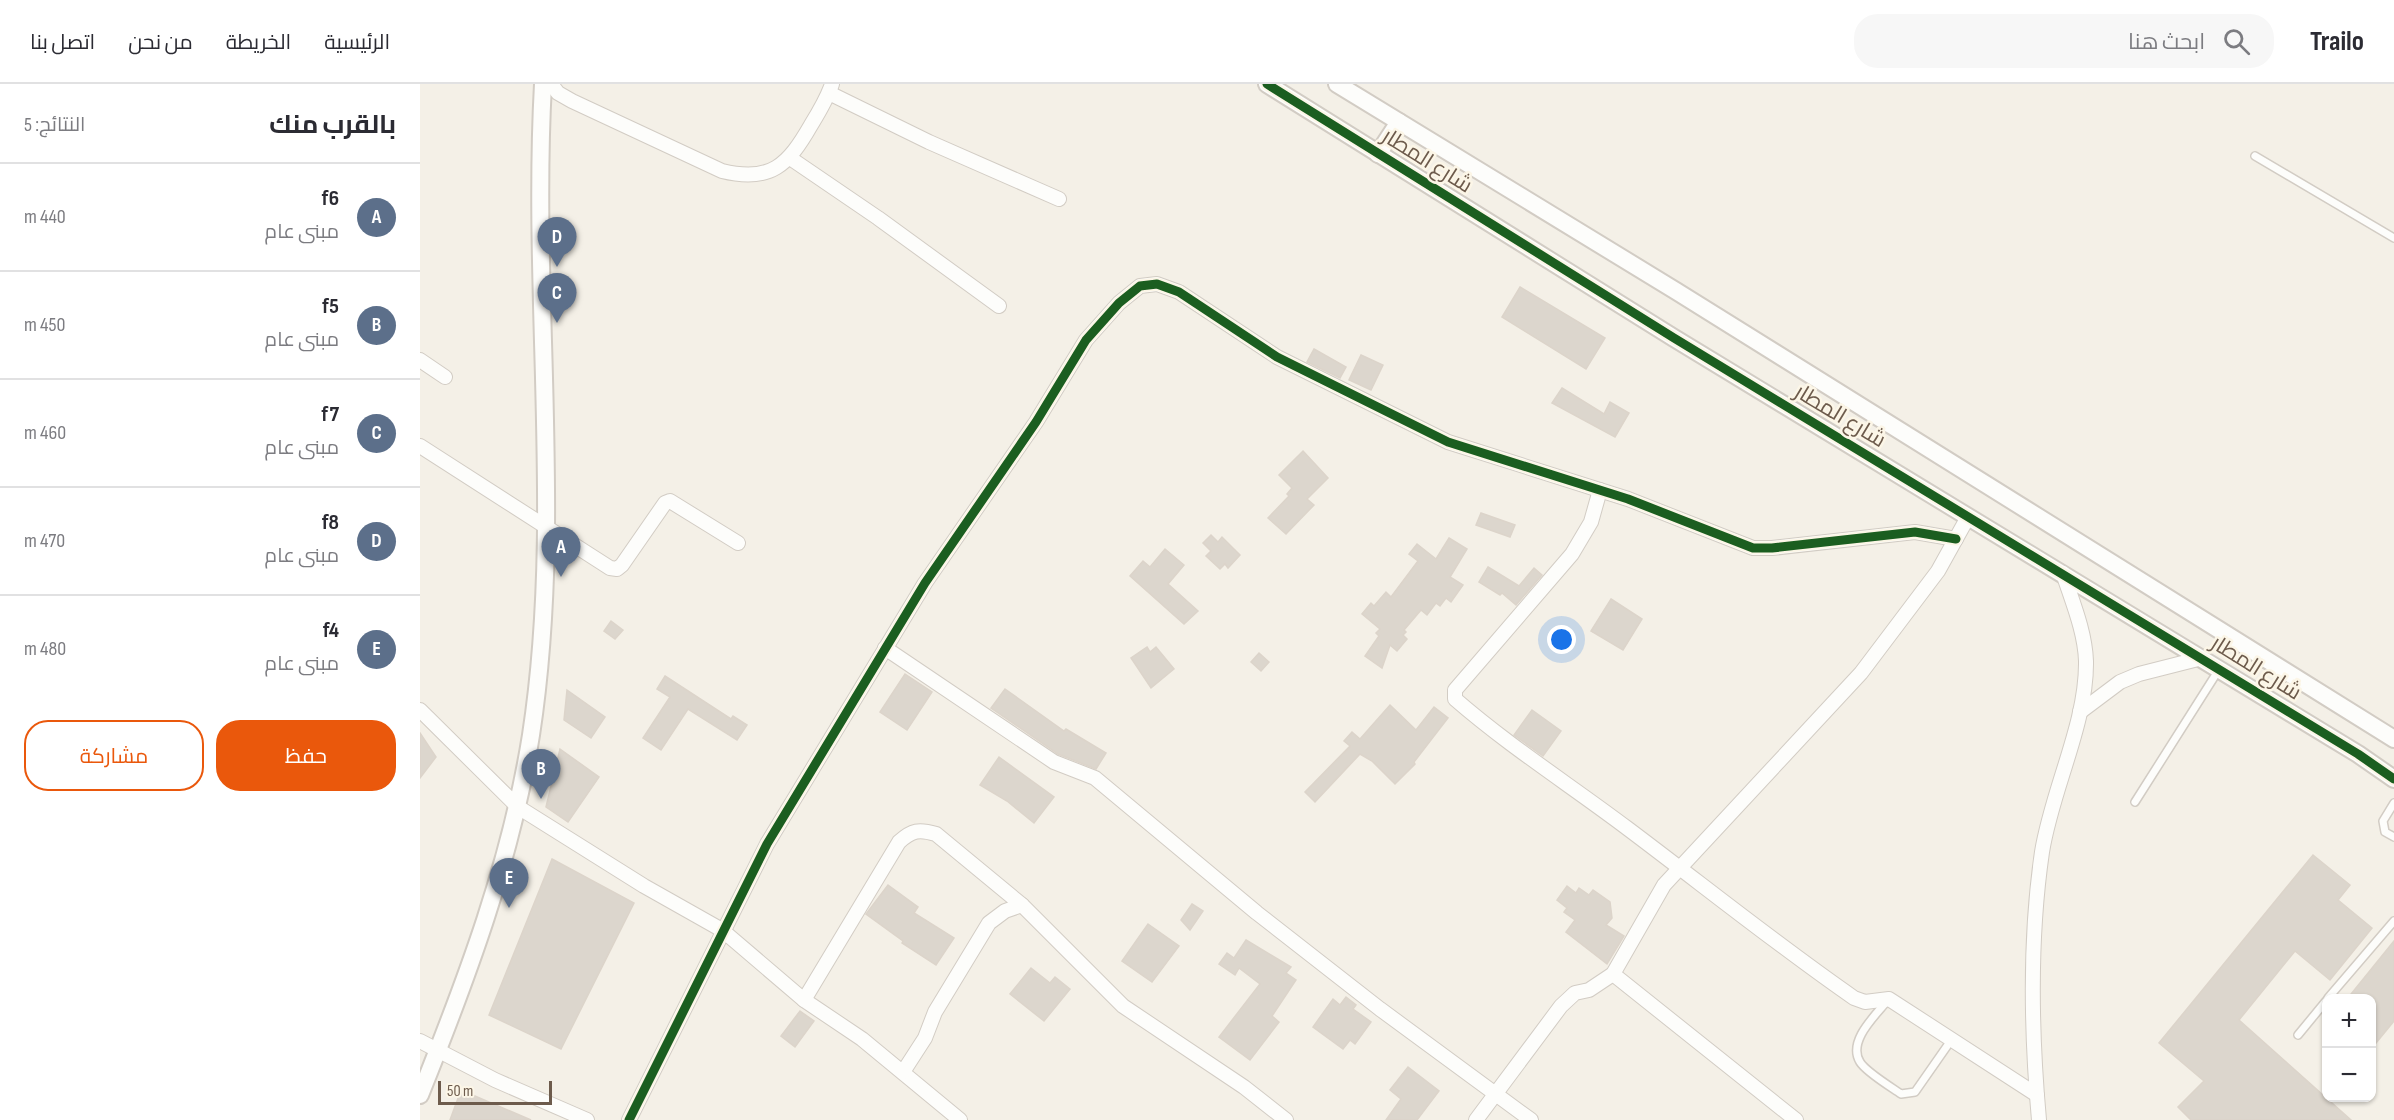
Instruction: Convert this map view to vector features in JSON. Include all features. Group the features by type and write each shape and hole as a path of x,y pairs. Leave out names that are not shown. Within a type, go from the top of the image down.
{"street":[{"path":"420,1095 484,931 518,807 531,734 540,658 546,524 541,214 543,84"},
{"path":"550,84 558,93 572,101 722,171 735,174 769,171 790,158 831,88 929,142 1059,199"},
{"name":"شارع المطار","path":"1267,84 1968,517 2358,754 2394,779"},
{"name":"شارع المطار","path":"1337,84 1676,291 2394,739"},
{"path":"1378,154 1399,122"},
{"path":"790,158 878,218 999,306"},
{"path":"629,1120 767,844 885,648 925,583 1036,422 1086,340 1119,303 1140,286 1148,284 1168,287 1179,292 1277,357 1448,442 1600,490 1762,549 1915,532 1956,539"},
{"path":"420,360 445,377"},
{"path":"420,446 546,524 610,568 617,569 622,565 665,503 670,501 738,543"},
{"path":"1600,490 1591,522 1572,554 1493,644 1453,695 1455,699 1506,741 1679,868 1746,921 1859,1001 1889,999 2037,1095"},
{"path":"1476,1120 1561,1006 1575,993 1589,990 1613,975 1664,885 1861,673 1938,571 1968,517"},
{"path":"2039,1120 2032,1043 2035,914 2042,850 2080,712 2086,661 2083,638 2063,573"},
{"path":"885,648 1054,762 1095,778 1257,913 1531,1120"},
{"path":"2080,712 2120,682 2139,674 2202,658"},
{"path":"420,710 518,807 644,886 722,930 804,1000 903,1072 960,1120"},
{"path":"804,1000 898,842 909,832 920,830 936,834 1022,905 1123,1006 1244,1088 1286,1120"},
{"path":"903,1072 925,1038 935,1012 989,923 1005,911 1022,905"},
{"path":"1613,975 1796,1120"},
{"path":"420,1041 495,1080 587,1120"}],"lane":[{"path":"2255,156 2394,238"},
{"path":"2134,802 2219,669"},
{"path":"2394,803 2383,821 2385,832 2394,837"},
{"path":"2332,994 2394,921"},
{"path":"1889,999 1858,1040 1857,1051 1860,1062 1901,1094 1915,1092 1952,1040"},
{"path":"2298,1035 2322,1006"}],"building":[{"path":"1520,287 1605,338 1586,369 1502,317"},
{"path":"1314,349 1346,367 1340,378 1307,362"},
{"path":"1361,355 1383,365 1371,390 1349,380"},
{"path":"1562,388 1604,414 1610,402 1629,413 1615,437 1552,403"},
{"path":"1303,451 1328,478 1307,499 1314,505 1286,534 1268,518 1289,496 1287,494 1292,488 1279,475"},
{"path":"1481,513 1515,525 1510,537 1476,525"},
{"path":"1211,535 1218,542 1222,537 1240,555 1228,568 1225,564 1220,569 1206,556 1211,551 1203,543"},
{"path":"1449,538 1467,549 1450,577 1463,585 1451,602 1446,598 1440,606 1436,603 1427,615 1421,610 1404,630 1406,632 1403,635 1407,639 1397,651 1390,645 1382,668 1365,656 1379,636 1376,633 1380,629 1362,614 1371,603 1374,606 1386,592 1391,597 1418,561 1409,554 1417,544 1436,559"},
{"path":"1165,549 1184,565 1168,584 1198,611 1184,624 1130,576 1143,561 1150,567"},
{"path":"1488,567 1519,586 1534,568 1542,575 1516,605 1502,593 1500,595 1479,582"},
{"path":"1611,599 1642,619 1623,650 1591,631"},
{"path":"611,621 623,630 615,639 604,631"},
{"path":"1147,647 1150,652 1156,647 1174,669 1151,688 1131,658"},
{"path":"1259,653 1269,662 1261,671 1251,662"},
{"path":"905,674 932,692 907,730 880,712"},
{"path":"665,676 731,719 733,716 747,725 737,740 688,709 661,750 643,738 670,697 657,689"},
{"path":"1005,689 1064,731 1066,729 1106,753 1096,769 1058,754 991,708"},
{"path":"567,690 605,717 591,738 564,720"},
{"path":"1390,705 1416,730 1434,707 1448,718 1414,762 1415,764 1395,784 1372,761 1360,754 1315,802 1305,792 1350,746 1344,741 1352,732 1360,739"},
{"path":"1532,710 1561,731 1543,756 1514,735"},
{"path":"420,733 436,757 420,778"},
{"path":"560,749 599,777 568,822 546,807"},
{"path":"999,757 1054,797 1034,823 1007,801 980,785"},
{"path":"2313,855 2350,885 2338,900 2372,928 2330,980 2295,951 2239,1020 2322,1094 2322,1102 2331,1102 2351,1120 2191,1120 2178,1107 2204,1081 2159,1043"},
{"path":"552,859 634,903 561,1049 489,1015"},
{"path":"888,885 918,907 914,913 954,938 936,965 902,943 903,941 866,914"},
{"path":"1567,886 1576,893 1579,888 1589,895 1593,890 1610,902 1612,918 1606,925 1624,936 1607,964 1566,932 1575,920 1564,912 1567,908 1557,900"},
{"path":"1192,904 1203,911 1190,930 1181,920"},
{"path":"1148,924 1179,946 1152,982 1122,961"},
{"path":"1246,940 1291,967 1286,973 1296,980 1272,1016 1279,1022 1250,1060 1219,1037 1260,984 1239,968 1235,975 1219,964 1227,953 1234,958"},
{"path":"2394,941 2394,1021 2376,1043 2376,994 2351,994"},
{"path":"1031,968 1050,983 1055,977 1070,989 1044,1021 1010,994"},
{"path":"1346,997 1356,1005 1353,1009 1371,1022 1355,1044 1350,1040 1343,1049 1313,1027 1333,999 1340,1005"},
{"path":"800,1011 814,1021 795,1047 781,1036"},
{"path":"1408,1067 1439,1091 1417,1120 1386,1120 1401,1099 1390,1090"},
{"path":"461,1090 531,1120 450,1120"}],"cycle path":[{"path":"1267,84 1674,338 2358,754 2394,779"},
{"path":"629,1120 767,844 925,583 1036,422 1086,340 1119,303 1140,286 1157,284 1179,292 1277,357 1448,442 1628,499 1753,548 1772,548 1915,532 1956,539"}],"place":[{"name":"f8","path":"557,267"},
{"name":"f7","path":"557,323"},
{"name":"f6","path":"561,577"},
{"name":"f5","path":"541,799"},
{"name":"f4","path":"509,908"}]}
